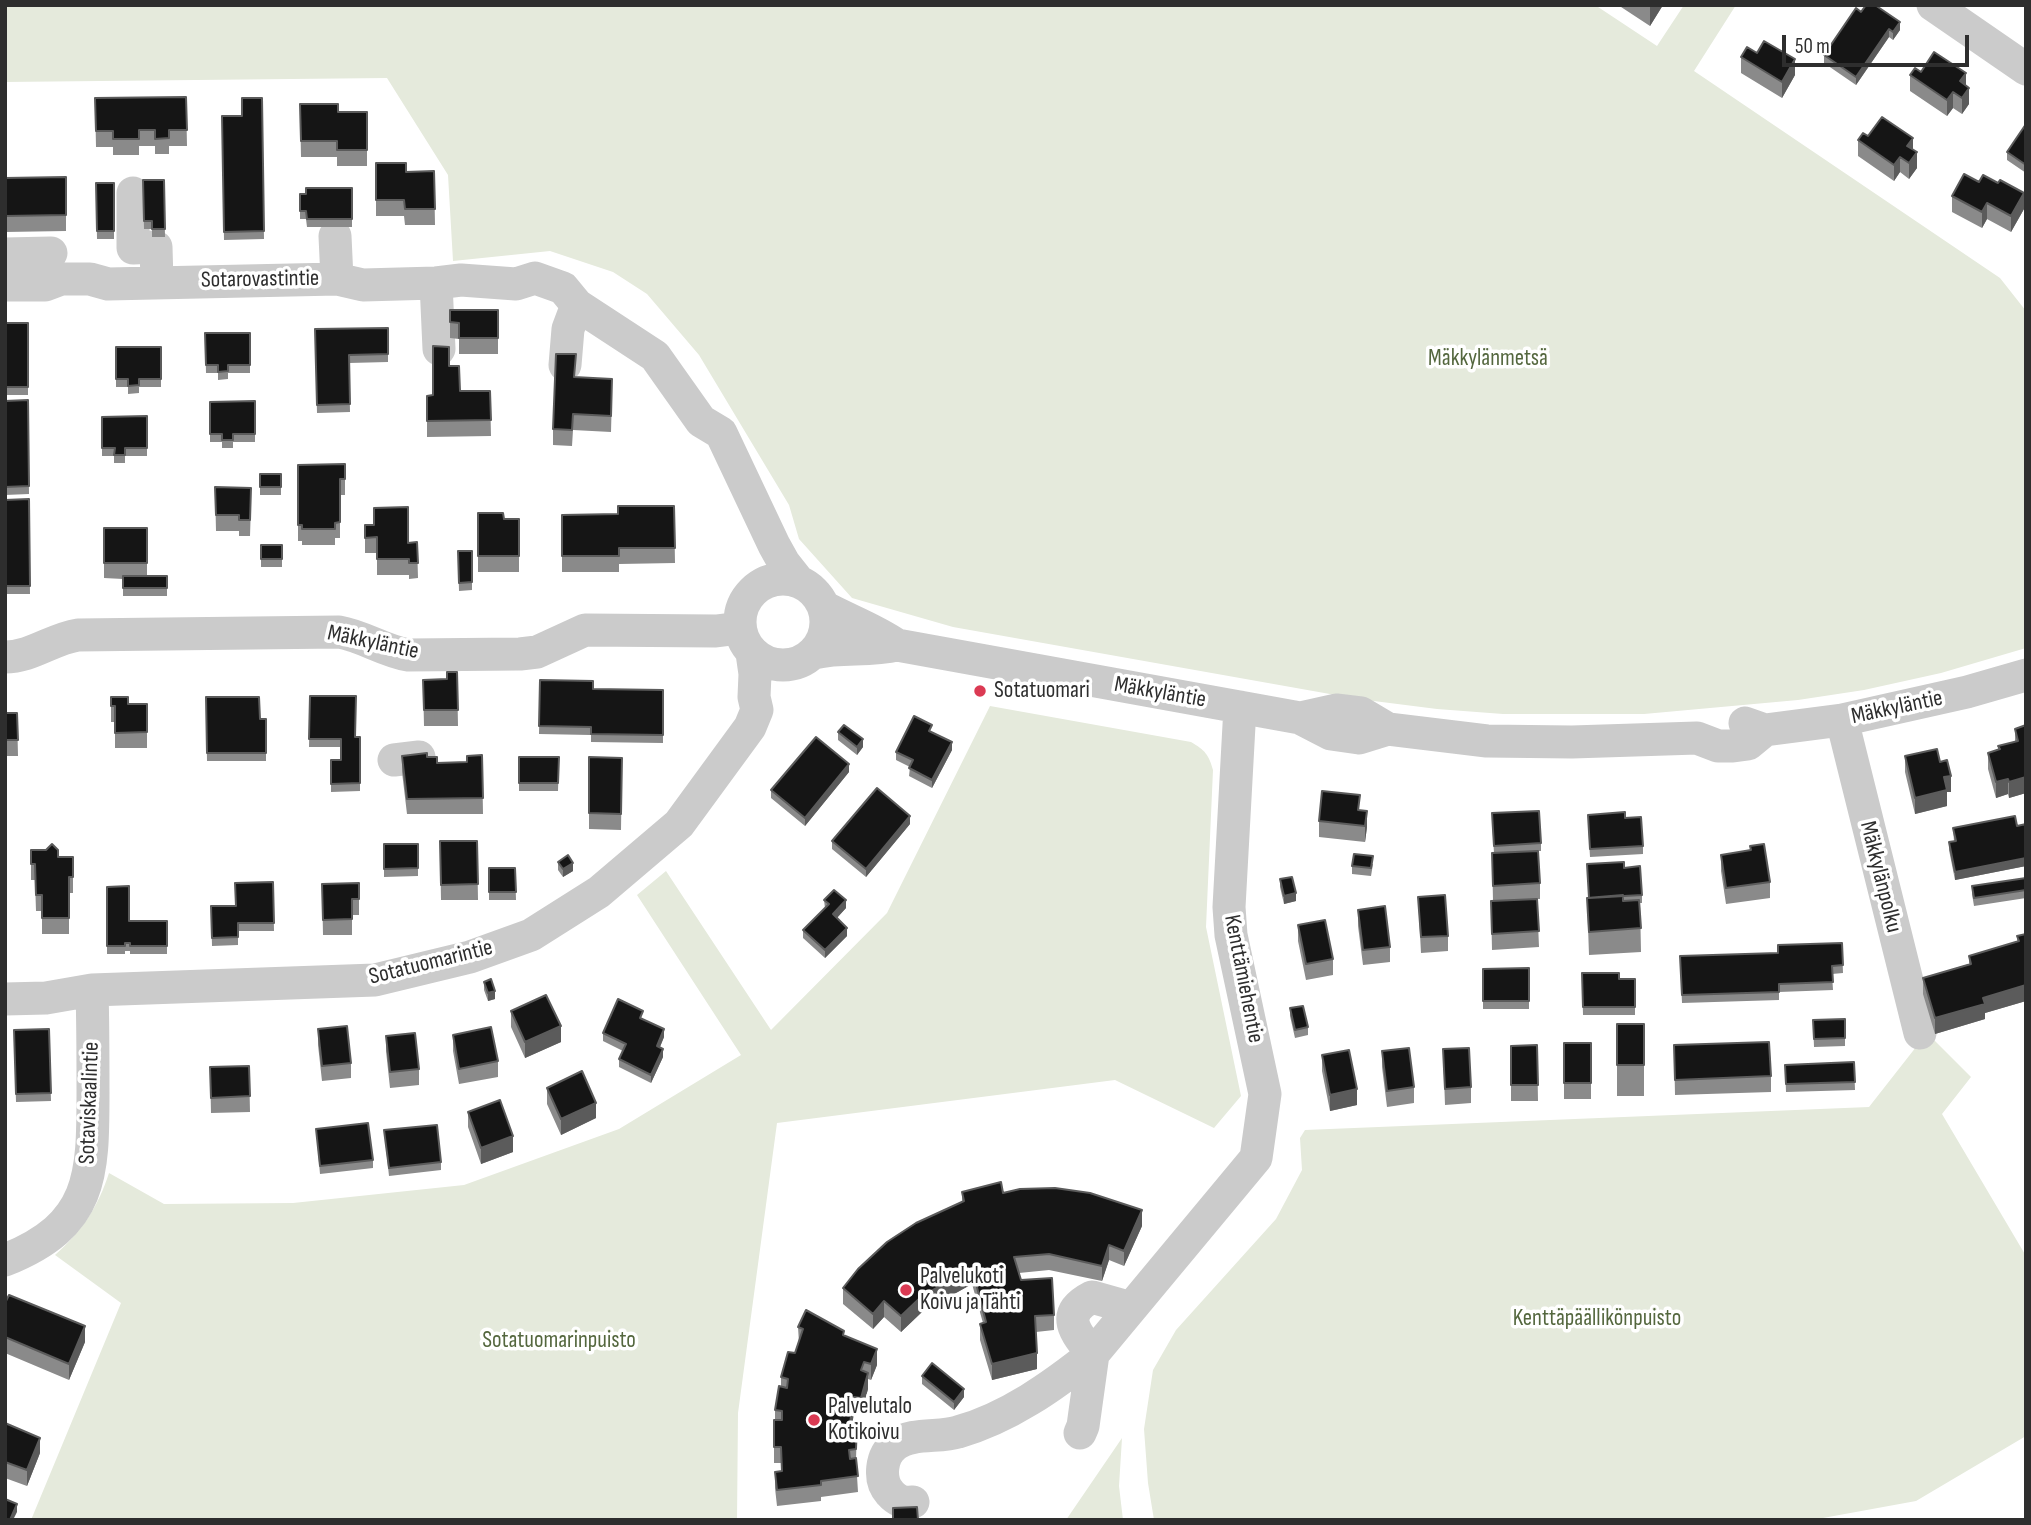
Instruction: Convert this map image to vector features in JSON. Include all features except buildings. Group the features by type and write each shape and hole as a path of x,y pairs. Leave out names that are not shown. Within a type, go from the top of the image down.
{"street":[{"path":"1933,5 2026,69"},
{"path":"133,193 133,248 156,247 157,282"},
{"path":"335,236 337,279"},
{"path":"5,254 51,253"},
{"name":"Sotarovastintie","path":"5,285 44,285 61,279 90,279 108,284 337,279 363,285 436,283 461,279 516,284 529,297 558,307 577,305 655,356 701,421 721,433 774,545 799,582"},
{"path":"436,283 439,349"},
{"path":"565,365 568,329 577,305"},
{"name":"Sotarovastintie","path":"701,421 702,442 746,534 753,555 755,589"},
{"path":"746,640 771,664 793,665 809,657 825,632 824,607 810,588 788,579 765,583 755,589 743,607 746,640 755,674 754,697 757,710"},
{"name":"Mäkkyläntie","path":"824,607 881,634 897,645"},
{"name":"Mäkkyläntie","path":"5,657 34,652 65,637 78,635 340,632 408,655 537,652 586,630 716,631 746,640"},
{"name":"Mäkkyläntie","path":"809,657 834,648 878,649 897,645 1300,718 1331,734 1359,738 1388,729 1486,741 1572,742 1697,738 1718,746 1748,744 1765,730 1842,720 1967,692 2026,675"},
{"name":"Sotatuomarintie","path":"5,999 46,998 92,990 375,980 470,957 531,935 599,892 679,824 750,727 757,710 773,701 809,657"},
{"name":"Kenttämiehentie","path":"914,1502 905,1503 895,1499 886,1489 884,1457 895,1444 913,1438 957,1433 989,1420 1060,1380 1093,1354 1256,1158 1265,1094 1231,935 1229,907 1240,708"},
{"name":"Mäkkylänpolku","path":"1842,720 1920,1033"},
{"name":"Sotaviskaalintie","path":"5,1260 31,1250 59,1229 75,1210 82,1194 92,1154 92,990"},
{"path":"1080,1433 1093,1354 1074,1331 1073,1313 1078,1304 1092,1297 1131,1308"}],"green space":[{"name":"Mäkkylänmetsä","path":"5,5 1595,5 1657,46 1684,5 1736,5 1694,71 2000,278 2026,311 2026,648 1941,673 1864,690 1798,700 1644,714 1503,714 1358,699 953,627 852,598 799,539 789,505 699,355 647,294 613,272 550,251 453,261 448,175 387,78 5,82"},
{"name":"Sotatuomarinpuisto","path":"990,706 1191,742 1208,757 1213,770 1206,927 1241,1096 1214,1128 1115,1080 777,1123 738,1413 737,1520 31,1520 121,1303 55,1255 88,1218 109,1173 164,1204 293,1203 464,1185 619,1129 741,1055 637,895 666,871 771,1030 887,913"},
{"name":"Kenttäpäällikönpuisto","path":"1927,1033 1971,1077 1942,1114 2026,1256 2026,1436 1916,1501 1812,1520 1154,1520 1144,1429 1153,1370 1176,1330 1276,1219 1302,1170 1300,1138 1305,1130 1869,1107"},
{"path":"1122,1438 1119,1486 1123,1520 1066,1520"}],"place":[{"name":"Sotatuomari","path":"980,691"},
{"name":"Palvelukoti Koivu ja Tähti","path":"906,1290"},
{"name":"Palvelutalo Kotikoivu","path":"814,1420"}]}
